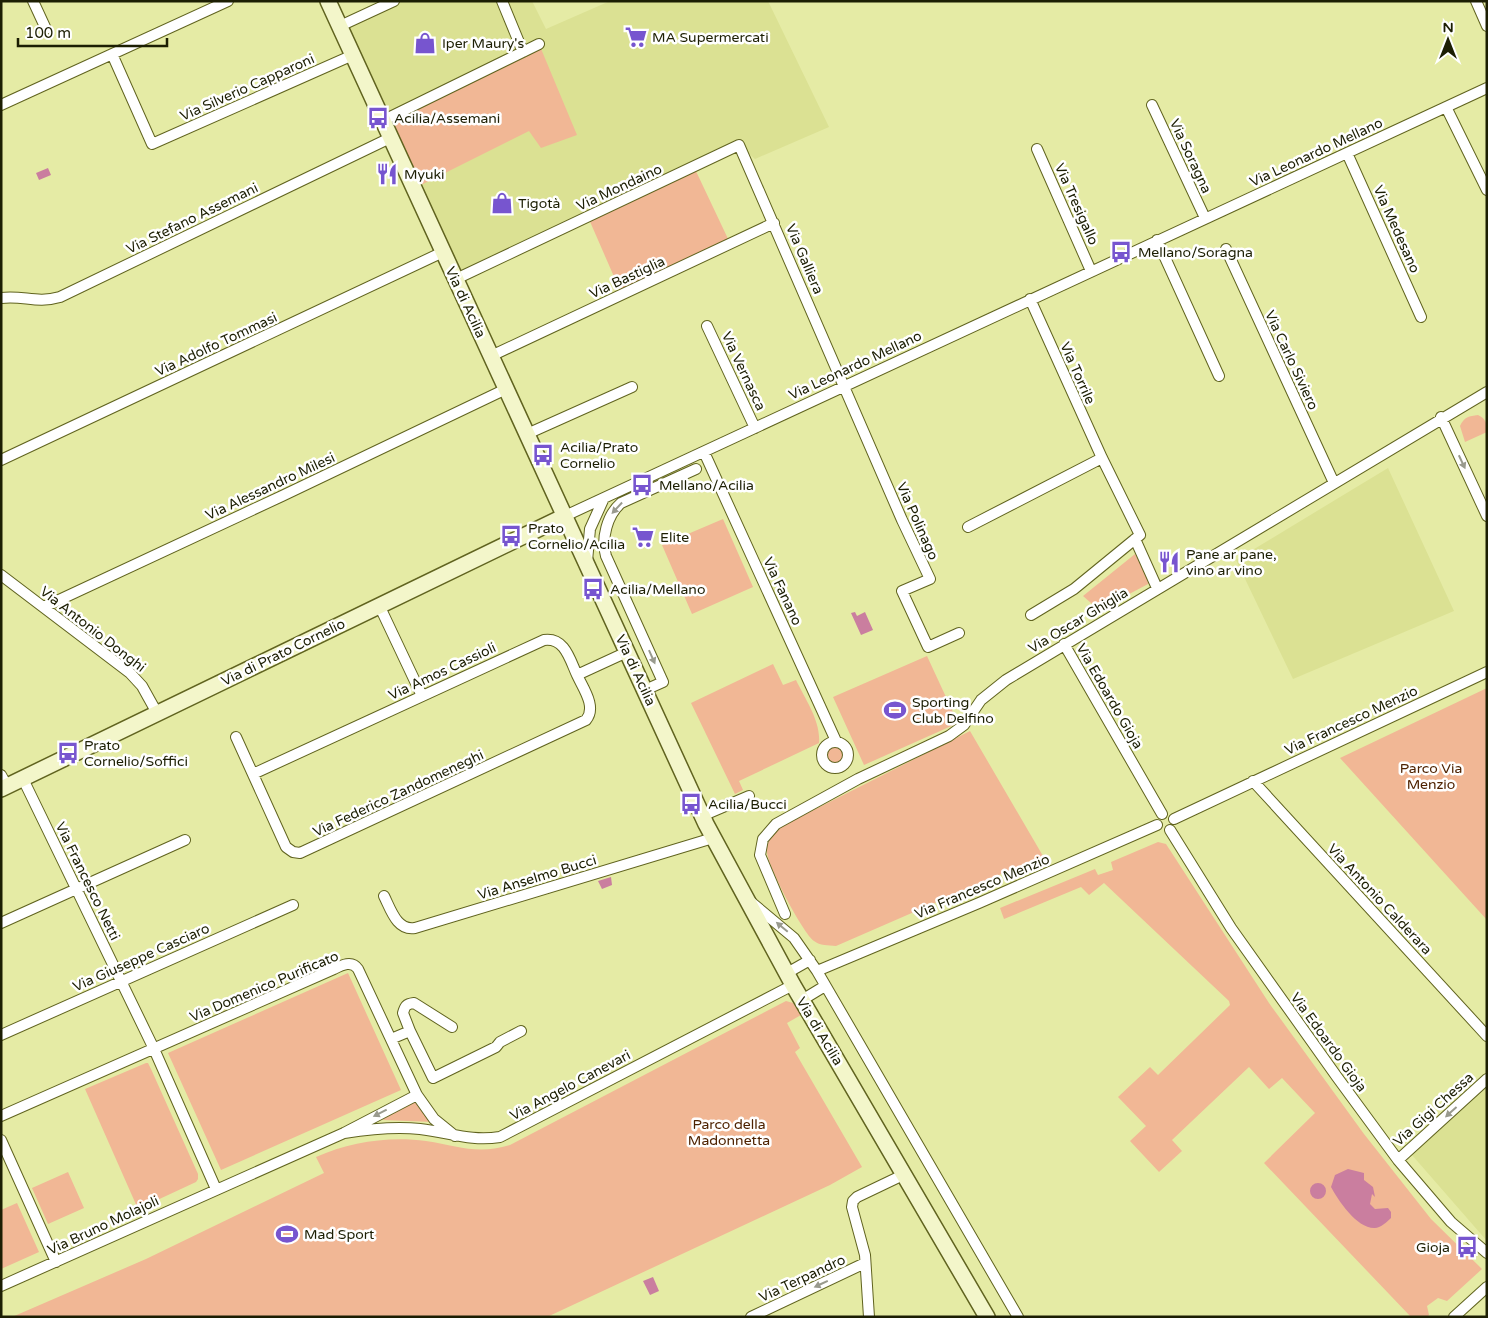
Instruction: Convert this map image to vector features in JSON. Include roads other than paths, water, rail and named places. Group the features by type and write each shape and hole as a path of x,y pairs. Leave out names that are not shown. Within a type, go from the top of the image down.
{"street":[{"path":"33,1 46,29"},
{"path":"1,105 228,1"},
{"name":"Via di Acilia","path":"328,1 713,838 802,1000 987,1317"},
{"path":"340,26 394,1"},
{"path":"502,1 523,52"},
{"path":"1476,1 1487,26"},
{"path":"382,121 539,44"},
{"name":"Via Silverio Capparoni","path":"112,54 152,144 353,55"},
{"name":"Via Leonardo Mellano","path":"565,516 1487,88"},
{"name":"Via Soragna","path":"1152,105 1205,218"},
{"path":"1446,107 1487,190"},
{"name":"Via Stefano Assemani","path":"1,298 14,297 47,301 60,297 390,138"},
{"name":"Via Galliera","path":"739,145 844,385"},
{"name":"Via Mondaino","path":"456,280 739,145"},
{"name":"Via Tresigallo","path":"1037,149 1091,271"},
{"name":"Via Medesano","path":"1347,153 1422,317"},
{"name":"Via Bastiglia","path":"491,356 774,223"},
{"path":"1157,240 1219,376"},
{"name":"Via Carlo Siviero","path":"1226,249 1334,483"},
{"name":"Via Adolfo Tommasi","path":"1,460 443,252"},
{"name":"Via Torrile","path":"1030,299 1102,458 1140,535 1135,539 1157,588"},
{"name":"Via Vernasca","path":"707,326 756,428"},
{"name":"Via Polinago","path":"844,385 902,520 930,579 902,591 928,647 958,633"},
{"path":"527,434 632,387"},
{"name":"Via Alessandro Milesi","path":"44,607 506,389"},
{"name":"Via Oscar Ghiglia","path":"785,914 760,854 763,839 776,824 858,779 949,736 964,725 981,700 1006,680 1441,418 1486,393"},
{"path":"1441,418 1487,516"},
{"name":"Via Fanano","path":"704,452 836,741"},
{"path":"968,527 1102,458"},
{"path":"645,690 663,682 606,556 604,544 611,515 618,505 696,469"},
{"path":"654,474 659,486"},
{"path":"586,562 590,529 604,498"},
{"name":"Via di Prato Cornelio","path":"3,783 22,779 565,516"},
{"path":"1031,615 1074,589 1135,539"},
{"name":"Via Antonio Donghi","path":"1,575 133,676 142,686 157,713"},
{"path":"379,605 422,696"},
{"name":"Via Amos Cassioli","path":"253,774 548,640 555,640 564,646 577,675"},
{"name":"Via Edoardo Gioja","path":"1064,644 1162,814"},
{"path":"577,675 627,652"},
{"name":"Via Francesco Menzio","path":"1174,818 1487,672"},
{"name":"Via Federico Zandomeneghi","path":"236,737 287,849 300,853 586,720 590,714 591,706 577,675"},
{"name":"Via Francesco Netti","path":"22,779 77,888 154,1049 216,1189"},
{"name":"Via Antonio Calderara","path":"1253,781 1487,1036"},
{"path":"702,816 749,796"},
{"path":"1162,814 1170,814 1174,818 1173,826 1170,830 1162,830 1157,825 1158,817 1162,814"},
{"name":"Via Francesco Menzio","path":"817,971 1157,825"},
{"name":"Via Edoardo Gioja","path":"1170,830 1231,928 1398,1160 1451,1222 1487,1253"},
{"name":"Via Anselmo Bucci","path":"384,896 400,925 407,928 415,928 713,838"},
{"path":"1,922 186,840"},
{"path":"747,899 794,938 810,960 1018,1317"},
{"name":"Via Giuseppe Casciaro","path":"1,1036 293,905"},
{"path":"790,979 810,960"},
{"name":"Via Domenico Purificato","path":"1,1116 349,964 354,964 417,1095 434,1118 455,1136"},
{"name":"Via Angelo Canevari","path":"344,1133 380,1128 408,1128 465,1138 487,1139 500,1136 513,1131 790,979"},
{"path":"802,1000 825,986"},
{"path":"452,1027 414,1003 408,1003 402,1013 433,1078 496,1047 500,1042 521,1032"},
{"path":"391,1039 410,1031"},
{"name":"Via Gigi Chessa","path":"1398,1160 1487,1079"},
{"name":"Via Angelo Canevari","path":"216,1189 344,1133 417,1095"},
{"path":"1,1140 56,1262"},
{"path":"869,1317 865,1255 852,1207 853,1201 857,1197 903,1175"},
{"name":"Via Bruno Molajoli","path":"1,1286 216,1189"},
{"name":"Via Terpandro","path":"751,1317 865,1263"},
{"path":"1454,1317 1487,1287"}],"place":[{"name":"MA Supermercati","path":"636,37"},
{"name":"Iper Maury's","path":"425,43"},
{"name":"Acilia/Assemani","path":"378,118"},
{"name":"Myuki","path":"387,174"},
{"name":"Tigotà","path":"502,203"},
{"name":"Mellano/Soragna","path":"1121,252"},
{"name":"Acilia/Prato Cornelio","path":"543,455"},
{"name":"Mellano/Acilia","path":"642,485"},
{"name":"Prato Cornelio/Acilia","path":"511,536"},
{"name":"Elite","path":"643,537"},
{"name":"Pane ar pane, vino ar vino","path":"1169,562"},
{"name":"Acilia/Mellano","path":"593,589"},
{"name":"Sporting Club Delfino","path":"895,710"},
{"name":"Prato Cornelio/Soffici","path":"68,753"},
{"name":"Acilia/Bucci","path":"691,804"},
{"name":"Mad Sport","path":"287,1234"},
{"name":"Gioja","path":"1467,1247"}],"park label":[{"name":"Parco Via Menzio","path":"1431,776"},
{"name":"Parco della Madonnetta","path":"729,1132"}]}
